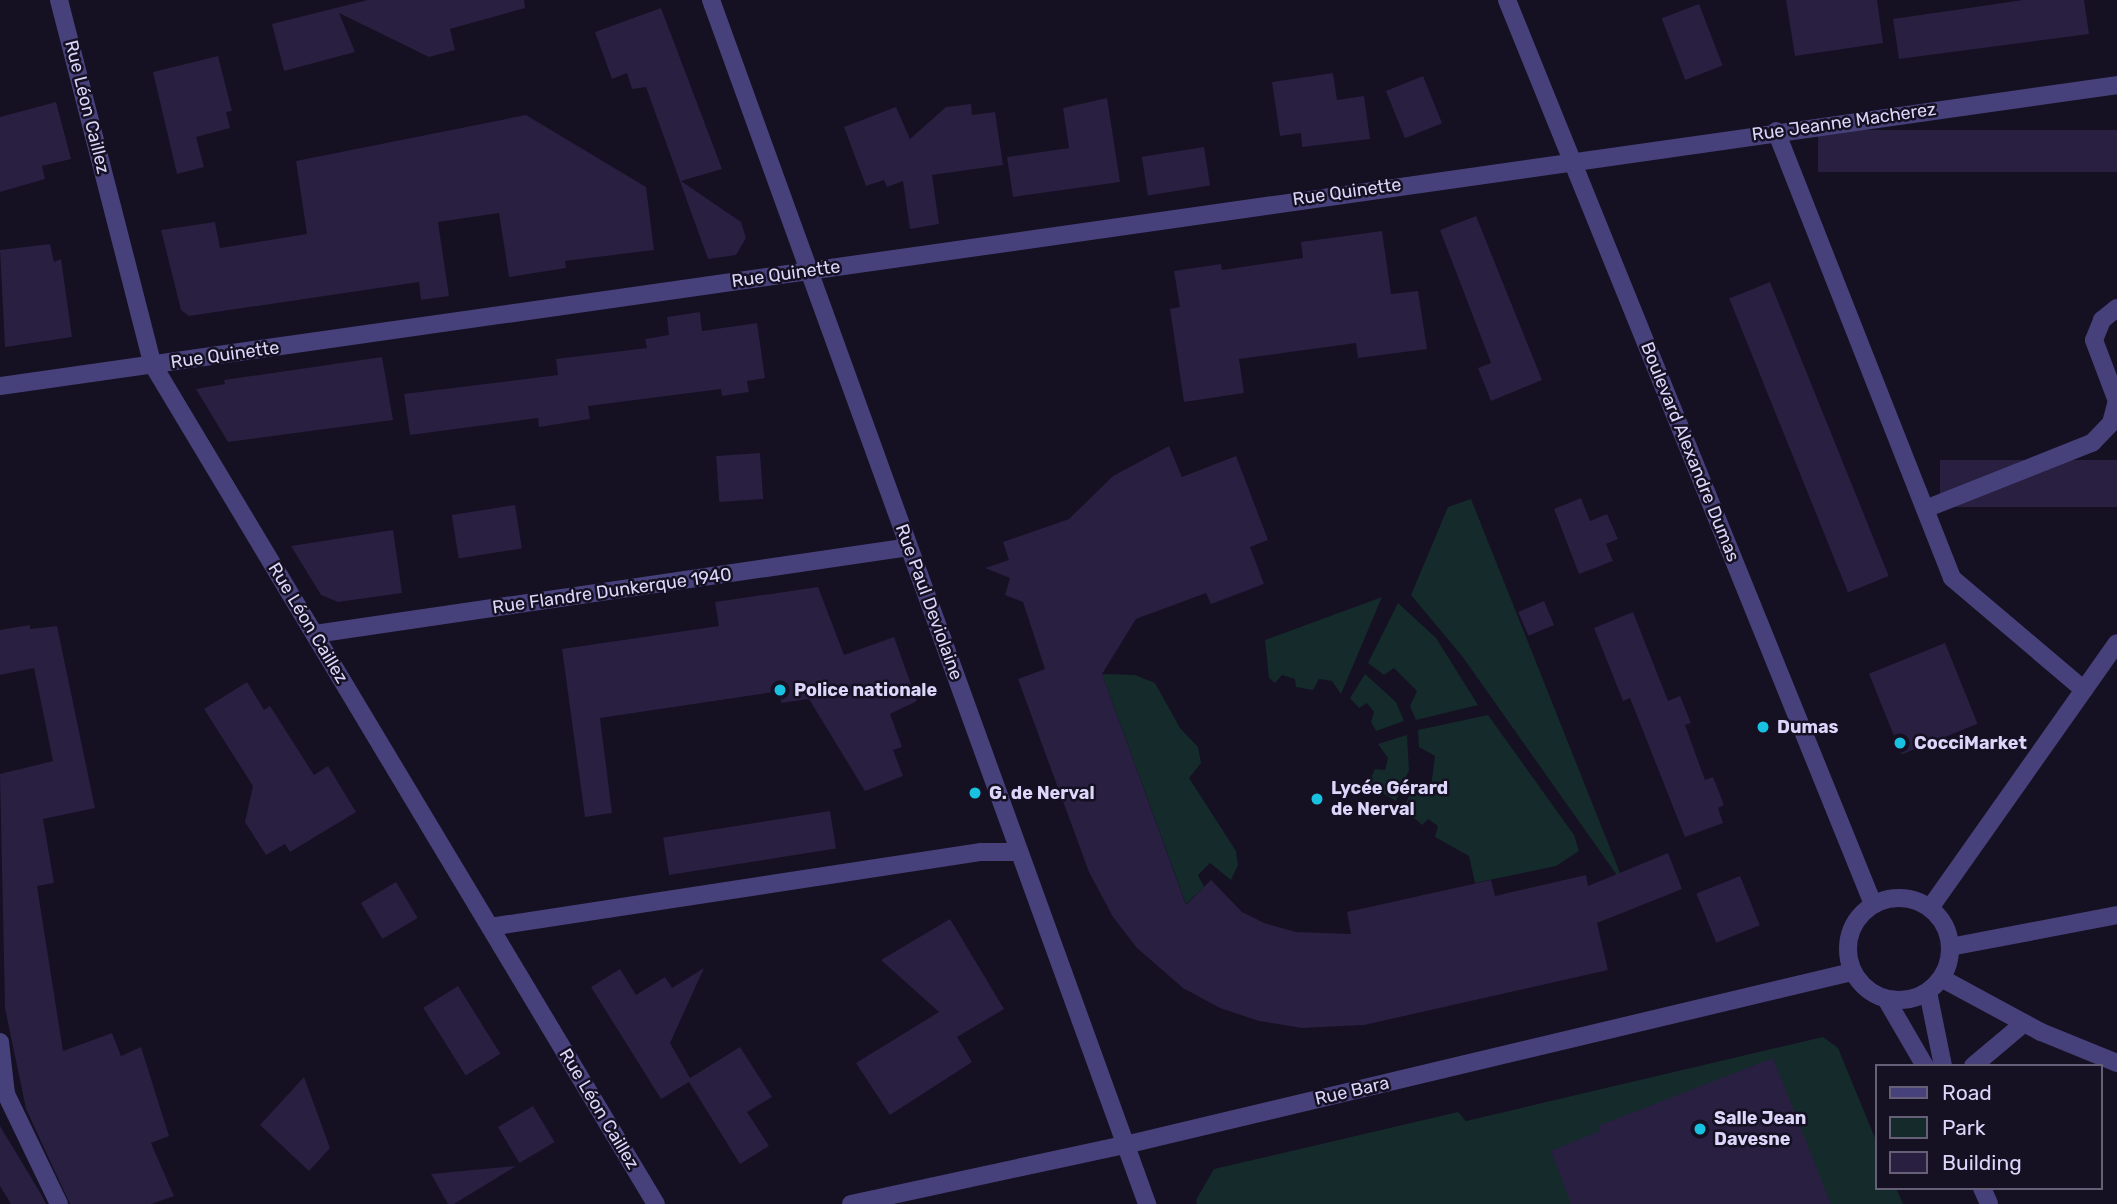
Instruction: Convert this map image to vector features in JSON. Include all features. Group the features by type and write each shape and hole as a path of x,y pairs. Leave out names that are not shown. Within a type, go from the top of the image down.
{"street":[{"name":"Rue Léon Caillez","path":"60,0 153,365 656,1204"},
{"name":"Rue Paul Deviolaine","path":"711,0 1147,1204"},
{"name":"Boulevard Alexandre Dumas","path":"1507,0 1874,904"},
{"name":"Rue Jeanne Macherez","path":"1572,159 2117,85"},
{"path":"1776,131 1952,578 2084,690"},
{"name":"Rue Quinette","path":"0,386 1572,159"},
{"path":"1925,509 2091,443 2098,436 2111,422 2117,401 2094,340 2102,320 2117,307"},
{"name":"Rue Flandre Dunkerque 1940","path":"315,634 909,547"},
{"path":"1930,908 2117,643"},
{"path":"490,927 981,852 1019,852"},
{"path":"1892,898 1912,900 1930,908 1944,926 1950,947 1941,978 1928,992 1901,1001 1886,999 1867,989 1852,972 1847,953 1850,934 1858,917 1874,904 1892,898"},
{"path":"1950,947 2117,915"},
{"name":"Rue Bara","path":"851,1204 1125,1145 1852,972"},
{"path":"1941,978 2024,1023 2117,1063"},
{"path":"1928,992 1943,1064"},
{"path":"1886,999 1923,1064"},
{"path":"1975,1064 2024,1023"},
{"path":"0,1042 3,1092 59,1204"}],"green space":[{"path":"1471,499 1626,888 1462,656 1411,595 1448,507"},
{"path":"1382,597 1341,694 1332,681 1319,679 1313,690 1296,687 1295,679 1282,675 1275,683 1269,678 1265,640"},
{"path":"1398,603 1436,638 1478,705 1416,720 1410,706 1417,691 1394,668 1384,675 1368,663"},
{"path":"1102,674 1135,675 1155,683 1180,728 1198,747 1201,763 1189,778 1236,851 1238,865 1231,880 1210,863 1198,875 1204,887 1186,904"},
{"path":"1365,674 1396,702 1404,721 1376,731 1371,722 1374,712 1367,703 1359,708 1350,698"},
{"path":"1488,715 1574,835 1579,851 1556,866 1475,883 1469,856 1435,837 1438,826 1428,819 1422,825 1403,808 1413,789 1431,787 1435,756 1419,747 1418,730"},
{"path":"1407,735 1409,770 1396,801 1370,786 1370,780 1375,769 1385,770 1388,758 1378,744"},
{"path":"1823,1037 1838,1048 1876,1141 1876,1190 1897,1190 1903,1204 1197,1204 1196,1200 1214,1169 1458,1112 1466,1121"}],"building":[{"path":"368,0 524,0 525,8 450,29 455,50 429,57 339,13 355,52 284,71 272,24"},
{"path":"1786,0 1877,0 1883,43 1795,56"},
{"path":"2023,0 2084,0 2089,34 1899,59 1893,19"},
{"path":"1699,4 1723,66 1685,80 1662,18"},
{"path":"661,8 722,169 681,181 741,222 746,238 736,255 708,259 646,87 632,89 627,73 612,79 595,32"},
{"path":"218,56 232,111 226,112 230,128 196,137 204,167 177,174 153,72"},
{"path":"1333,73 1337,100 1364,96 1370,139 1302,147 1301,133 1280,136 1272,82"},
{"path":"1423,76 1442,123 1405,138 1386,91"},
{"path":"1107,98 1120,182 1013,197 1007,157 1069,148 1063,108"},
{"path":"56,102 71,159 42,166 45,179 0,192 0,117"},
{"path":"971,104 972,115 995,112 1003,165 932,175 939,224 910,229 903,181 887,187 884,180 866,186 844,127 896,107 910,139 946,107"},
{"path":"526,115 646,187 654,250 565,261 566,268 509,277 499,213 438,222 449,296 421,300 419,282 189,316 181,310 161,230 215,222 220,248 307,234 296,161"},
{"path":"1818,130 2117,130 2117,172 1818,172"},
{"path":"1204,147 1210,186 1148,195 1142,157"},
{"path":"1476,216 1542,380 1491,401 1478,368 1491,363 1440,230"},
{"path":"1382,231 1391,294 1418,291 1427,349 1358,358 1356,343 1239,359 1244,393 1184,402 1170,309 1180,307 1174,271 1221,264 1222,270 1303,258 1301,242"},
{"path":"50,244 54,262 61,259 72,337 5,347 0,250"},
{"path":"1770,282 1889,576 1848,592 1729,298"},
{"path":"700,312 702,331 757,323 765,378 747,381 749,392 722,396 721,389 588,406 590,419 539,427 538,418 410,435 404,394 558,375 556,359 647,348 645,339 669,335 667,317"},
{"path":"382,357 393,420 228,442 196,389 225,384 224,380"},
{"path":"1169,446 1182,477 1236,456 1268,540 1250,547 1264,584 1211,604 1206,593 1136,619 1102,674 1186,905 1211,880 1242,912 1264,923 1296,932 1351,934 1347,912 1491,880 1495,896 1586,875 1588,886 1668,853 1682,889 1597,923 1608,970 1364,1025 1302,1028 1259,1021 1220,1008 1183,988 1137,948 1113,917 1089,872 1018,679 1045,669 1023,602 1005,595 1010,578 985,568 1009,560 1003,542 1069,519 1113,476"},
{"path":"760,453 763,499 719,502 716,456"},
{"path":"1940,460 2117,460 2117,507 1940,507"},
{"path":"1581,498 1590,521 1607,514 1618,539 1606,544 1613,561 1579,574 1554,509"},
{"path":"515,505 522,548 459,558 452,515"},
{"path":"393,530 402,593 338,602 321,595 291,546"},
{"name":"Police nationale","path":"818,587 844,655 894,637 917,701 890,714 902,747 893,750 903,776 865,791 809,699 781,703 780,691 600,718 612,813 585,817 562,649 719,626 715,602"},
{"path":"1544,601 1554,625 1528,636 1518,612"},
{"path":"1633,612 1668,701 1680,696 1691,723 1685,725 1705,780 1713,777 1724,805 1718,808 1723,823 1685,837 1630,698 1623,701 1594,628"},
{"path":"30,625 30,629 57,626 95,808 43,819 54,883 37,886 63,1051 112,1033 121,1056 141,1047 169,1136 151,1143 174,1196 151,1204 70,1204 26,1109 5,1008 0,774 53,761 34,668 0,675 0,630"},
{"path":"1945,643 1978,724 1902,754 1869,674"},
{"path":"247,682 264,710 270,706 314,775 328,766 356,812 290,852 285,844 266,855 245,822 253,786 204,709"},
{"path":"830,811 836,849 669,875 663,837"},
{"path":"1740,876 1760,925 1716,943 1696,894"},
{"path":"396,882 418,918 382,939 361,903"},
{"path":"950,919 1004,1009 957,1037 972,1062 890,1115 856,1063 939,1012 881,960"},
{"path":"704,968 670,1043 690,1078 740,1047 772,1097 747,1112 769,1146 740,1164 689,1082 661,1099 591,987 620,969 636,995 665,977 672,988"},
{"path":"458,986 500,1054 466,1076 423,1008"},
{"name":"Salle Jean Davesne","path":"1773,1058 1831,1204 1571,1204 1551,1151 1600,1131 1598,1126"},
{"path":"304,1077 330,1148 309,1171 260,1125"},
{"path":"533,1106 555,1142 519,1163 498,1127"},
{"path":"0,1126 46,1204 11,1204 0,1186"},
{"path":"516,1166 454,1204 448,1204 431,1174"}],"place":[{"name":"Police nationale","path":"780,690"},
{"name":"Dumas","path":"1763,727"},
{"name":"CocciMarket","path":"1900,743"},
{"name":"G. de Nerval","path":"975,793"},
{"name":"Lycée Gérard de Nerval","path":"1317,799"},
{"name":"Salle Jean Davesne","path":"1700,1129"}]}
